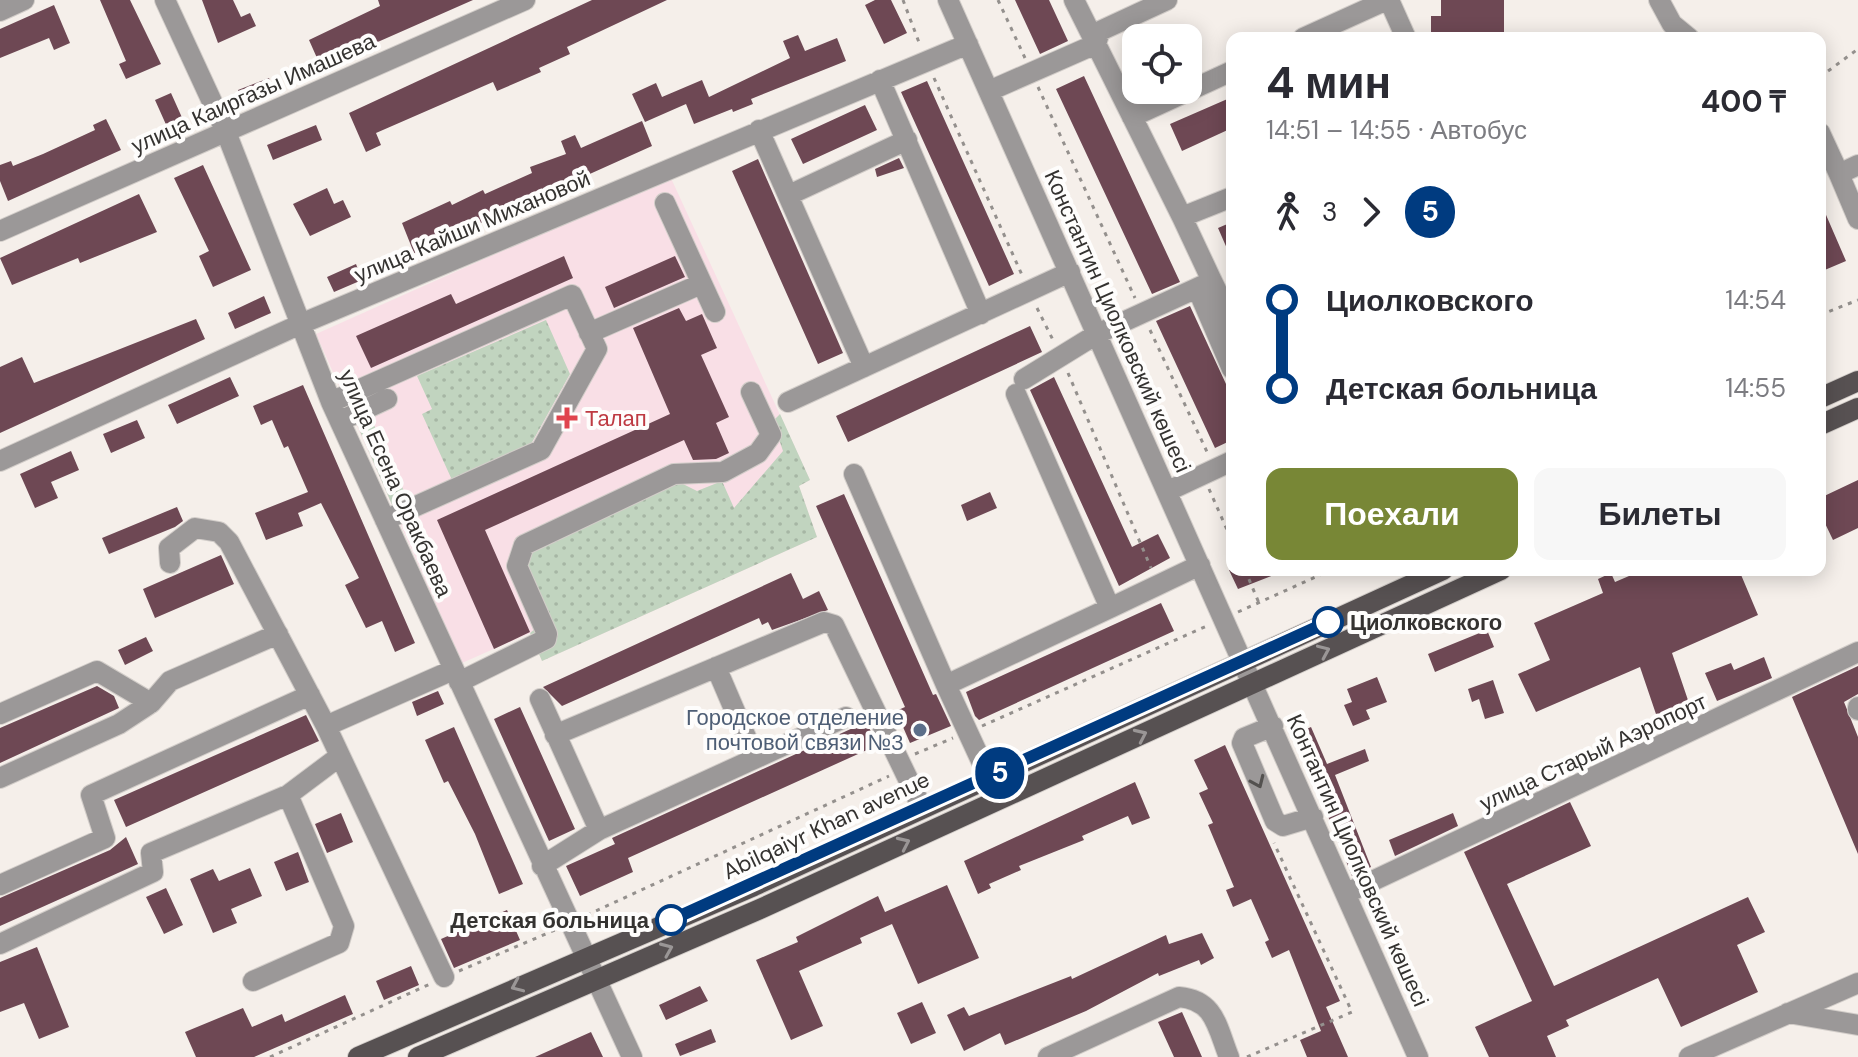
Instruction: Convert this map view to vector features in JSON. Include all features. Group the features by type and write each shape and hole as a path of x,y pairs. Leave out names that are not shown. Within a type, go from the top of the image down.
{"main road":[{"path":"1826,395 1858,381"},
{"path":"1826,422 1858,408"},
{"name":"Abilqaiyr Khan avenue","path":"358,1057 588,955 754,886 921,806 989,778 1430,576"},
{"path":"418,1057 760,909 1488,576"}],"street":[{"path":"0,11 24,0"},
{"name":"улица Есена Оракбаева","path":"165,0 226,132 303,323 335,412 542,866 588,955 595,979 632,1057"},
{"name":"улица Каиргазы Имашева","path":"0,231 525,0"},
{"name":"Константин Циолковский көшесі","path":"948,0 1243,661"},
{"path":"1074,0 1182,217 1226,351"},
{"path":"1096,44 1100,31 1167,0"},
{"path":"1316,32 1388,0 1403,32"},
{"path":"1659,0 1672,24 1682,32"},
{"name":"улица Кайши Михановой","path":"0,461 303,323 968,44"},
{"path":"989,91 1096,44"},
{"path":"1132,117 1226,74"},
{"path":"880,80 981,314"},
{"path":"759,130 864,367"},
{"path":"789,195 907,140"},
{"path":"1826,140 1849,169 1858,219"},
{"path":"1182,217 1226,199"},
{"path":"665,203 715,312"},
{"path":"788,402 1070,272"},
{"path":"589,333 701,284"},
{"path":"1110,608 1020,386 1097,334 1204,284"},
{"path":"1204,284 1226,314"},
{"path":"335,412 572,295 597,349 541,450 385,520"},
{"path":"326,726 546,639 547,634 517,566 524,545 674,474 723,472 758,453 771,435 751,392"},
{"path":"335,412 387,399"},
{"path":"1168,491 1224,465"},
{"path":"854,474 989,778"},
{"path":"170,563 169,548 179,537 195,528 219,532 229,542 326,726 444,977"},
{"path":"946,685 1200,565"},
{"path":"555,735 824,622 834,625 921,806"},
{"path":"0,778 119,724 151,703 170,681 278,634"},
{"name":"улица Старый Аэропорт","path":"1347,893 1858,652"},
{"name":"Контантин Циолковский көшесі","path":"1243,661 1418,1057"},
{"path":"716,667 755,758"},
{"path":"0,714 97,671 151,703"},
{"path":"0,885 105,838 91,795 310,695"},
{"path":"540,699 599,830"},
{"path":"542,866 599,830 846,717"},
{"path":"1273,726 1244,738 1243,748 1275,821 1283,826 1313,817"},
{"path":"0,944 153,872 151,853 288,795 340,756"},
{"path":"253,981 339,943 343,934 344,926 288,795"},
{"path":"1689,1057 1858,983"},
{"path":"1048,1057 1179,997 1195,998 1207,1005 1229,1057"},
{"path":"1788,1013 1858,1025"}],"path":[{"path":"998,0 1142,313 1224,465 1207,484 1226,527"},
{"path":"1826,73 1858,49"},
{"path":"1826,313 1858,300"},
{"path":"423,502 415,533 431,570"},
{"path":"1248,576 1259,603"},
{"path":"270,1057 903,769 915,754 1318,576"},
{"path":"1247,1057 1352,1012 1270,833 1283,826"}],"shaded area":[{"name":"Талап","path":"670,176 810,480 799,486 817,537 542,661 530,633 462,663 316,334"}],"green space":[{"path":"546,320 570,374 530,446 452,480 422,414 432,409 417,376"},
{"path":"369,414 408,500 393,507 355,420"},
{"path":"780,414 810,480 799,486 817,537 542,661 530,633 550,616 526,562 535,546 679,482 697,491 722,481 734,508 783,451 773,421"}],"building":[{"path":"100,0 130,0 161,64 126,79 119,64 126,61"},
{"path":"202,0 233,0 241,17 250,13 256,26 218,43"},
{"path":"378,0 473,0 321,67 309,40 380,6"},
{"path":"592,0 667,0 567,47 570,54 539,68 541,72 497,91 493,82 376,133 381,145 366,152 349,113"},
{"path":"875,0 891,0 907,33 884,44 865,5"},
{"path":"1015,0 1049,0 1068,41 1040,54"},
{"path":"1441,0 1504,0 1504,32 1431,32 1431,16 1441,16"},
{"path":"54,5 70,43 54,50 49,38 0,58 0,29"},
{"path":"798,35 805,51 837,38 846,61 751,99 753,104 694,124 686,104 645,122 632,94 656,83 662,97 702,80 709,97 790,58 783,41"},
{"path":"1084,76 1180,282 1152,294 1056,89"},
{"path":"269,78 274,92 243,104 238,90"},
{"path":"927,81 1014,274 989,286 901,92"},
{"path":"171,93 184,122 168,129 155,100"},
{"path":"1226,100 1226,131 1182,151 1170,124"},
{"path":"865,105 877,130 803,164 791,139"},
{"path":"106,119 121,150 8,201 0,181 0,165 11,161 13,166 43,154 95,130 93,125"},
{"path":"642,121 652,146 414,253 402,223 450,201 452,205 483,190 485,194 532,173 530,167 566,154 561,141 575,135 581,148"},
{"path":"316,125 322,140 273,160 267,145"},
{"path":"899,158 904,168 877,177 875,169"},
{"path":"758,159 843,353 818,364 732,171"},
{"path":"203,165 251,270 213,287 199,256 209,251 174,178"},
{"path":"327,188 334,204 343,200 351,217 310,236 293,204"},
{"path":"139,194 157,232 80,263 78,258 12,285 0,258"},
{"path":"1826,215 1846,261 1826,269"},
{"path":"1226,225 1226,246 1218,228"},
{"path":"564,256 573,278 371,368 356,336 451,294 456,304"},
{"path":"675,256 685,277 614,308 605,287"},
{"path":"356,264 362,280 334,292 327,277"},
{"path":"264,296 271,313 235,329 228,313"},
{"path":"1190,306 1226,384 1226,443 1215,448 1156,321"},
{"path":"679,308 686,321 702,314 717,348 701,355 729,417 716,423 729,453 716,459 693,460 684,440 485,530 530,632 494,649 437,520 670,414 633,328"},
{"path":"196,319 205,339 0,433 0,367 22,357 34,383"},
{"path":"1030,326 1042,352 848,442 836,416"},
{"path":"230,377 239,396 177,424 168,405"},
{"path":"1054,377 1132,547 1158,534 1170,558 1119,586 1030,390"},
{"path":"303,385 415,643 395,652 382,621 366,628 345,585 359,578 321,503 298,513 303,526 266,540 255,513 308,492 288,446 284,448 272,420 261,425 253,406"},
{"path":"137,420 145,438 111,453 103,434"},
{"path":"71,451 79,470 51,482 58,498 35,508 20,474"},
{"path":"1858,480 1858,528 1833,540 1826,525 1826,495"},
{"path":"990,492 997,508 967,521 961,505"},
{"path":"844,494 933,695 936,694 951,726 910,743 896,711 905,707 816,506"},
{"path":"177,507 183,521 175,527 109,554 102,538"},
{"path":"221,555 234,584 155,618 143,589"},
{"path":"791,573 803,599 819,591 828,610 772,630 768,622 762,625 759,618 562,706 543,687"},
{"path":"1232,576 1272,576 1238,589"},
{"path":"1612,576 1615,582 1629,576 1742,576 1758,615 1672,653 1691,709 1658,720 1640,667 1536,712 1518,674 1550,660 1534,623 1603,593 1598,579"},
{"path":"1161,603 1174,631 979,720 975,716 966,692"},
{"path":"1487,630 1494,647 1435,672 1428,654"},
{"path":"146,637 153,651 125,665 118,650"},
{"path":"1764,657 1772,678 1717,701 1705,673 1731,663 1734,670"},
{"path":"1858,666 1858,694 1844,702 1858,737 1858,854 1792,697"},
{"path":"1377,677 1387,702 1366,710 1370,719 1353,726 1344,705 1352,702 1347,689"},
{"path":"1493,680 1504,713 1485,719 1479,699 1472,702 1468,689"},
{"path":"97,686 114,696 119,708 0,763 0,728"},
{"path":"438,691 444,704 417,716 412,702"},
{"path":"520,707 575,829 549,841 494,719"},
{"path":"306,715 319,741 126,827 114,800"},
{"path":"866,722 878,745 628,858 633,872 580,896 566,866 615,844 612,838"},
{"path":"454,727 523,884 499,894 475,834 448,781 444,783 425,740"},
{"path":"1311,727 1327,764 1365,749 1369,761 1335,775 1371,867 1352,876 1295,734"},
{"path":"1225,745 1340,1001 1326,1007 1348,1057 1307,1057 1300,1040 1321,1031 1289,950 1272,958 1265,942 1269,940 1251,899 1233,907 1226,890 1234,887 1208,825 1213,823 1199,793 1208,789 1194,760"},
{"path":"1135,782 1150,818 1132,825 1128,816 1082,836 1084,840 1019,866 1021,870 989,884 991,888 978,894 964,861"},
{"path":"1570,802 1591,846 1507,884 1554,986 1748,897 1765,932 1737,945 1758,992 1681,1027 1658,978 1566,1020 1569,1026 1547,1036 1556,1057 1489,1057 1475,1027 1532,1001 1464,852"},
{"path":"341,813 353,842 327,853 315,824"},
{"path":"1453,813 1458,826 1395,856 1389,840"},
{"path":"126,837 138,864 0,926 0,898 110,850"},
{"path":"298,852 309,882 286,891 274,862"},
{"path":"250,868 262,896 231,909 237,923 213,933 190,879 213,869 219,881"},
{"path":"947,885 979,958 918,984 892,924 860,938 862,943 799,971 823,1026 791,1040 756,960 798,942 796,937 878,896 885,912"},
{"path":"166,888 183,925 164,934 146,897"},
{"path":"507,910 520,940 454,968 441,939"},
{"path":"1202,933 1214,958 1201,965 1199,960 1159,976 1158,973 1086,1011 1005,1045 1000,1033 964,1051 947,1015 964,1007 969,1016 1071,976 1072,979 1166,935 1169,944"},
{"path":"37,947 69,1027 39,1039 24,1003 0,1012 0,962"},
{"path":"411,966 419,985 384,1000 376,981"},
{"path":"700,986 708,1001 666,1020 659,1005"},
{"path":"345,995 353,1014 254,1057 196,1057 185,1032 243,1008 252,1027 282,1014 285,1022"},
{"path":"922,1002 936,1033 911,1044 897,1013"},
{"path":"1182,1012 1202,1057 1174,1057 1158,1022"},
{"path":"711,1029 716,1042 680,1056 675,1044"},
{"path":"591,1032 603,1057 535,1057"}],"bus line":[{"name":"5","path":"671,920 754,886 921,806 989,778 1328,622"}],"place":[{"name":"Талап","path":"567,418"},
{"name":"Циолковского","path":"1328,622"},
{"name":"Городское отделение почтовой связи №3","path":"920,730"},
{"name":"Детская больница","path":"671,920"}]}
